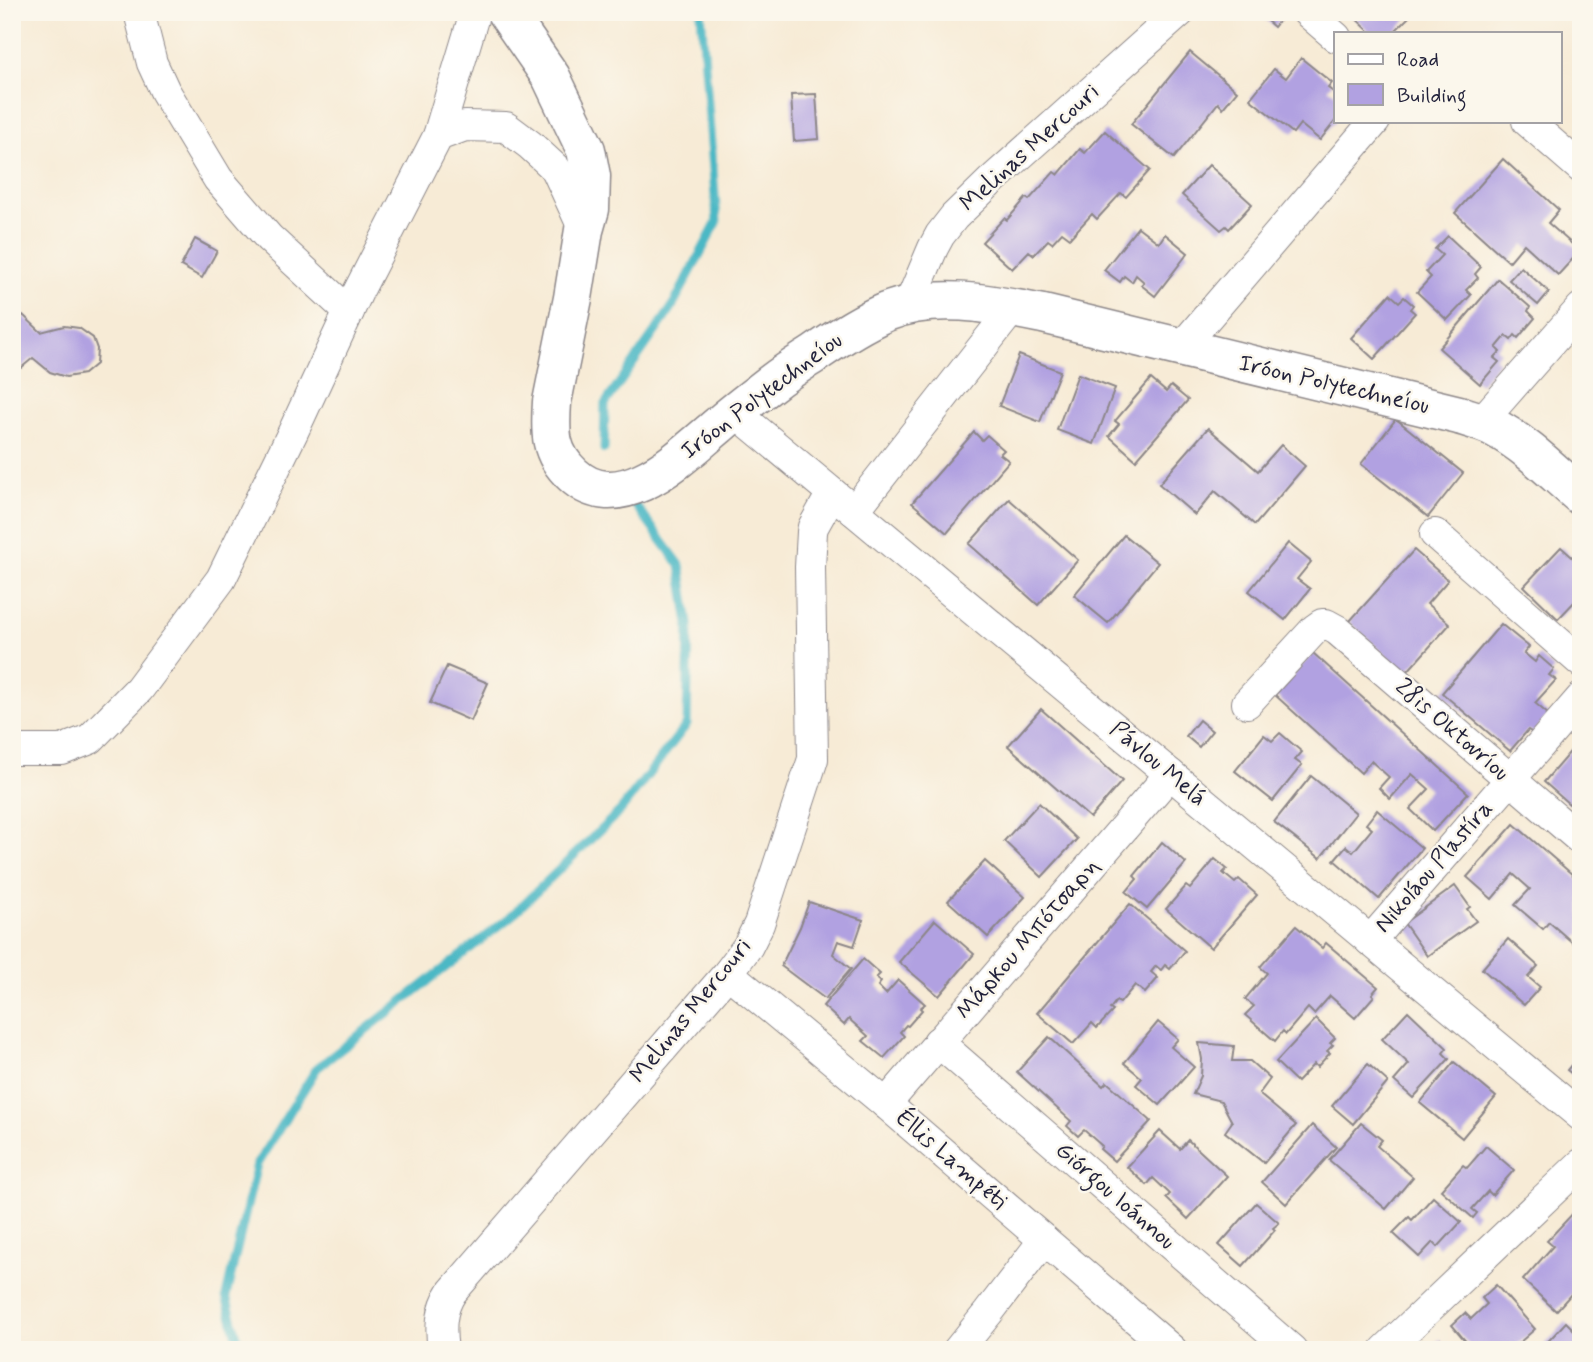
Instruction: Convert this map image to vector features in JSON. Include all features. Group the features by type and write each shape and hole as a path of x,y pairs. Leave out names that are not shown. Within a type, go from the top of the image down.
{"street":[{"path":"139,12 152,63 165,91 218,179 269,238 348,312"},
{"path":"12,750 62,750 90,738 139,689 221,579 348,312 438,136 473,19 472,12"},
{"name":"Iróon Polytechneíou","path":"506,12 551,77 586,150 591,176 590,209 552,402 551,434 553,446 563,465 586,485 599,490 620,489 654,476 775,380 844,334 887,312 928,301 946,301 1013,308 1459,415 1506,434 1581,496"},
{"name":"Melinas Mercouri","path":"909,305 933,248 954,217 1180,12"},
{"path":"1307,12 1334,35"},
{"path":"1181,349 1374,122"},
{"path":"1528,122 1581,168"},
{"path":"438,136 465,126 506,127 556,169 584,230"},
{"name":"Melinas Mercouri","path":"443,1350 442,1318 446,1301 452,1292 728,973 748,946 759,924 813,759 810,567 813,527 843,502 1013,308"},
{"path":"1480,422 1581,308"},
{"name":"Pávlou Melá","path":"735,412 1581,1116"},
{"path":"1435,534 1581,662"},
{"name":"28is Oktovríou","path":"1247,703 1315,629 1329,625 1581,840"},
{"name":"Nikoláou Plastíra","path":"1370,941 1581,698"},
{"name":"Μάρκου Μπότσαρη","path":"886,1104 1170,774"},
{"name":"Éllis Lampéti","path":"728,973 886,1104 1172,1350"},
{"name":"Giórgou Ioánnou","path":"938,1042 1292,1350"},
{"path":"1385,1350 1581,1164"},
{"path":"958,1350 1044,1240"}],"building":[{"path":"1257,12 1286,12 1274,27"},
{"path":"1349,12 1414,12 1394,32 1370,32"},
{"path":"1190,52 1237,91 1223,108 1218,103 1174,158 1131,124"},
{"path":"1301,58 1332,83 1328,88 1334,92 1334,122 1320,140 1300,124 1293,133 1250,99 1274,69 1286,78"},
{"path":"816,94 819,139 794,141 791,95"},
{"path":"1105,131 1150,170 1126,197 1121,193 1097,219 1092,214 1070,238 1062,232 1052,243 1048,240 1034,255 1029,251 1012,269 982,242 1004,218 1007,220 1026,198 1029,200 1054,172 1058,175 1080,149 1085,153"},
{"path":"1503,159 1559,210 1548,223 1580,251 1558,275 1524,244 1509,262 1455,213"},
{"path":"1209,165 1252,204 1229,229 1226,226 1221,230 1182,195"},
{"path":"1138,227 1159,243 1165,234 1188,253 1155,296 1141,285 1144,282 1136,275 1132,282 1124,276 1120,282 1104,270"},
{"path":"1448,236 1481,267 1475,274 1478,278 1466,290 1471,295 1447,320 1417,292 1431,277 1426,272 1442,255 1435,249"},
{"path":"195,239 217,251 202,278 181,266"},
{"path":"1521,267 1549,292 1538,305 1509,280"},
{"path":"1498,279 1530,307 1528,311 1535,318 1518,338 1515,335 1511,340 1506,336 1496,348 1500,352 1494,358 1499,362 1480,384 1439,348"},
{"path":"1390,294 1399,302 1404,297 1413,305 1410,309 1415,313 1374,359 1351,338"},
{"path":"23,315 41,332 64,326 79,328 93,338 97,349 96,364 84,374 66,377 50,372 33,358 21,368 12,359 12,325"},
{"path":"1019,355 1060,371 1040,422 999,406"},
{"path":"1078,374 1115,388 1094,444 1057,430"},
{"path":"1151,379 1166,392 1171,386 1188,400 1136,460 1109,436 1119,424 1115,421"},
{"path":"1396,419 1463,473 1428,517 1361,464"},
{"path":"1208,428 1258,471 1281,445 1305,466 1255,525 1215,491 1195,515 1159,484"},
{"path":"974,432 982,440 987,435 1004,450 1000,454 1009,461 947,533 912,503"},
{"path":"1009,499 1078,560 1038,605 969,544"},
{"path":"1124,535 1158,563 1108,623 1074,595"},
{"path":"1288,543 1311,562 1297,579 1310,589 1285,620 1249,591"},
{"path":"1561,547 1581,565 1581,599 1579,597 1558,619 1524,586"},
{"path":"1414,550 1448,580 1427,604 1450,624 1406,673 1349,622"},
{"path":"1501,624 1529,647 1524,653 1535,662 1539,656 1554,669 1549,675 1556,680 1535,703 1549,715 1533,733 1528,730 1510,751 1442,693"},
{"path":"1313,653 1468,793 1433,831 1410,809 1429,789 1412,774 1390,799 1379,788 1389,777 1371,761 1361,773 1275,695"},
{"path":"447,666 488,683 471,721 430,703"},
{"path":"1041,709 1122,781 1090,818 1008,746"},
{"path":"1199,720 1212,731 1199,747 1186,736"},
{"path":"1280,733 1302,752 1295,760 1302,765 1273,801 1235,771 1264,735 1272,741"},
{"path":"1581,739 1581,799 1576,795 1569,804 1544,782"},
{"path":"1311,776 1356,813 1320,858 1274,822"},
{"path":"1039,803 1077,839 1042,877 1004,841"},
{"path":"1377,810 1422,848 1379,899 1334,860 1346,846 1353,852 1372,829 1366,824"},
{"path":"1514,824 1581,882 1581,934 1573,943 1549,922 1543,929 1515,905 1530,889 1513,874 1492,899 1467,877"},
{"path":"1162,842 1186,863 1147,909 1126,892 1137,879 1134,876"},
{"path":"1215,859 1227,869 1223,873 1235,883 1239,879 1257,895 1211,948 1166,909 1186,886 1190,889"},
{"path":"985,861 1025,897 988,937 948,901"},
{"path":"1455,886 1476,921 1427,956 1404,923"},
{"path":"809,902 863,920 854,946 838,941 833,954 851,969 825,999 781,966"},
{"path":"1130,904 1185,951 1170,969 1165,965 1161,970 1156,966 1151,972 1158,978 1145,993 1135,985 1120,1003 1116,1001 1110,1009 1113,1011 1097,1028 1092,1023 1073,1044 1037,1013"},
{"path":"935,920 974,954 939,996 899,962"},
{"path":"1296,926 1322,948 1326,943 1378,987 1372,994 1374,996 1355,1018 1330,996 1314,1014 1308,1008 1286,1034 1283,1031 1275,1041 1245,1015 1254,1006 1245,999 1267,973 1260,967"},
{"path":"1508,939 1538,966 1528,977 1540,987 1524,1005 1482,969"},
{"path":"863,959 880,974 876,978 881,982 878,986 886,994 898,980 925,1004 900,1032 904,1036 884,1058 863,1041 868,1036 849,1019 844,1025 823,1006"},
{"path":"1408,1011 1447,1048 1443,1053 1449,1059 1413,1098 1394,1081 1409,1064 1382,1039"},
{"path":"1316,1019 1335,1038 1330,1043 1333,1045 1327,1051 1330,1053 1317,1067 1314,1064 1297,1082 1276,1062"},
{"path":"1158,1022 1178,1039 1171,1047 1194,1067 1160,1105 1136,1085 1142,1078 1124,1063"},
{"path":"1049,1037 1103,1086 1107,1082 1151,1121 1114,1161 1084,1130 1078,1136 1067,1126 1071,1121 1017,1072"},
{"path":"1199,1043 1234,1046 1232,1061 1250,1061 1270,1079 1259,1094 1296,1125 1264,1163 1225,1132 1232,1122 1221,1101 1193,1094 1201,1076"},
{"path":"1581,1053 1581,1081 1567,1070"},
{"path":"1454,1062 1496,1097 1462,1138 1420,1103"},
{"path":"1368,1064 1388,1082 1353,1124 1332,1106"},
{"path":"1361,1123 1382,1140 1377,1146 1413,1177 1386,1209 1329,1160"},
{"path":"1312,1125 1336,1147 1286,1204 1262,1182"},
{"path":"1160,1131 1180,1149 1188,1140 1227,1176 1188,1219 1166,1198 1170,1194 1153,1178 1147,1185 1127,1167"},
{"path":"1486,1146 1514,1170 1492,1195 1488,1191 1472,1209 1477,1213 1473,1218 1441,1190 1463,1165 1467,1168"},
{"path":"1433,1197 1461,1222 1438,1247 1433,1242 1419,1257 1393,1233 1409,1217 1412,1220"},
{"path":"1256,1203 1279,1223 1243,1266 1219,1245"},
{"path":"1576,1210 1581,1214 1581,1283 1556,1311 1523,1280 1553,1246 1547,1241"},
{"path":"1496,1285 1535,1329 1511,1350 1473,1350 1452,1325 1465,1313 1471,1319 1487,1304 1482,1298"},
{"path":"1566,1322 1581,1337 1581,1350 1540,1350"},
{"path":"1440,1339 1449,1350 1427,1350"}],"waterway":[{"path":"604,449 605,404 671,309 717,222 701,12"},
{"path":"262,1350 239,1344 226,1296 257,1164 317,1068 509,918 621,810 687,724 689,624 680,565 633,502"}]}
